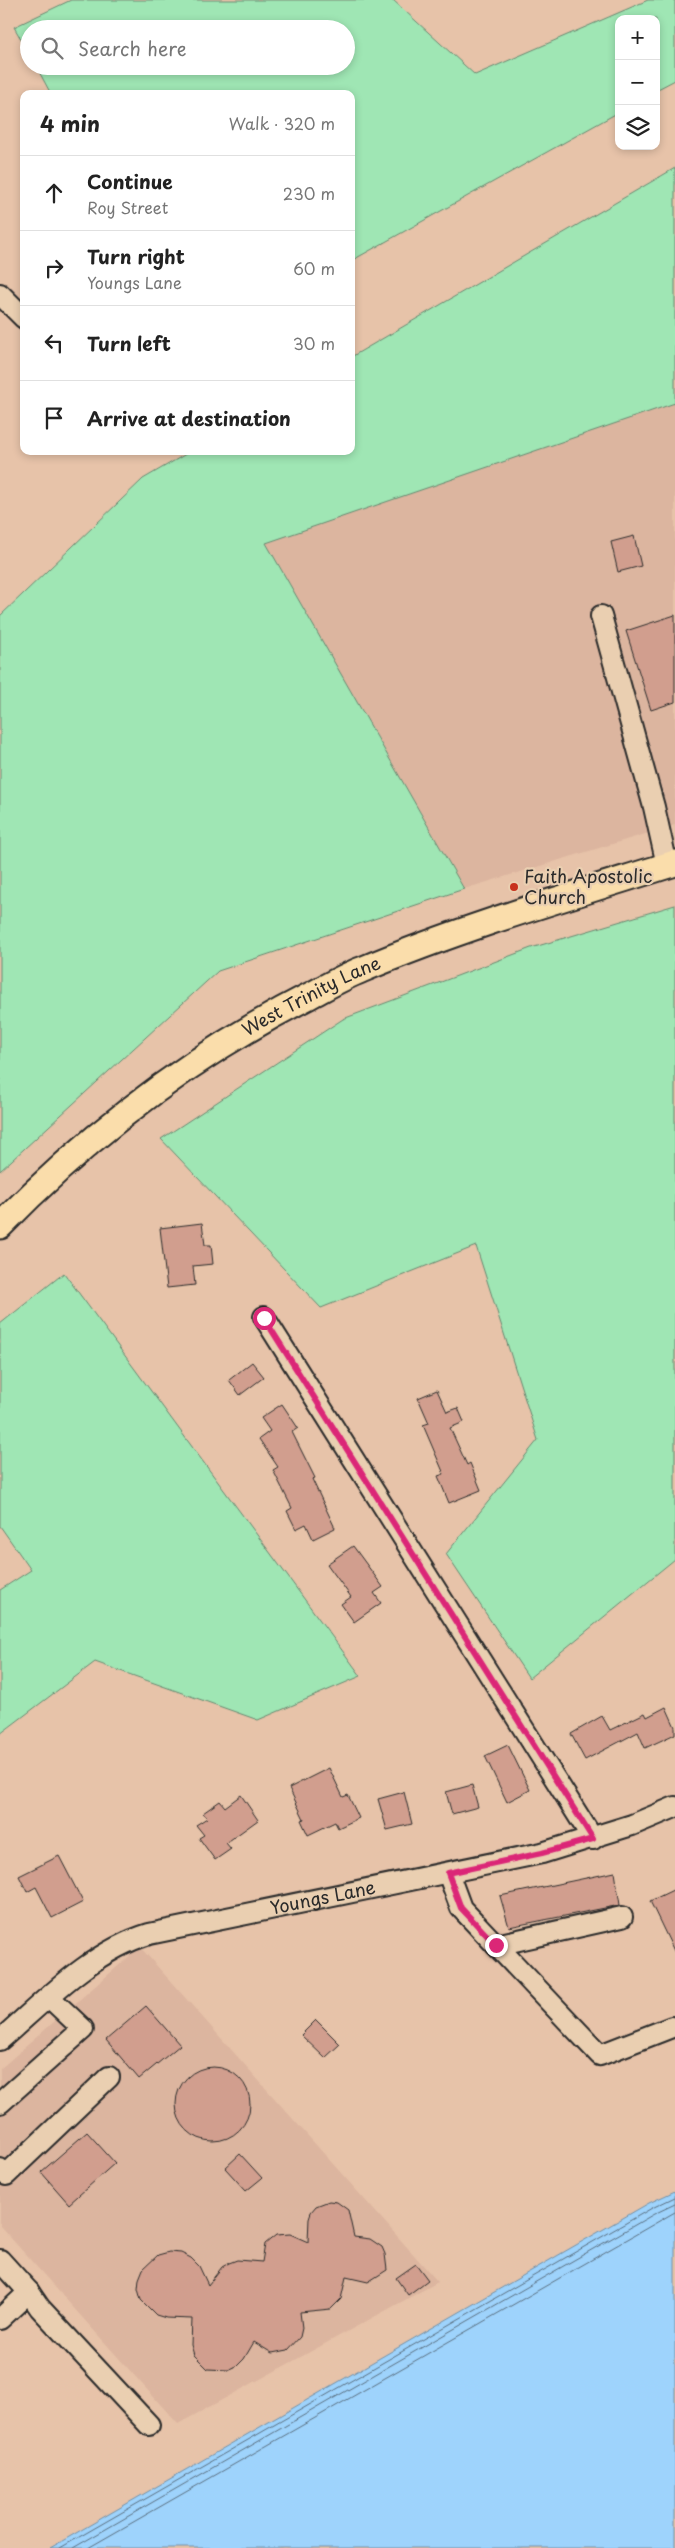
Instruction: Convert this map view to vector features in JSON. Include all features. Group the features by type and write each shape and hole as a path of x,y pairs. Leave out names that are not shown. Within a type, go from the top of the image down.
{"main road":[{"name":"West Trinity Lane","path":"0,1226 90,1140 176,1073 256,1023 360,970 475,926 671,864"}],"street":[{"path":"0,294 20,314"},
{"path":"601,616 671,864"},
{"path":"264,1318 593,1839"},
{"name":"Youngs Lane","path":"0,2040 96,1959 130,1940 149,1934 542,1853 632,1826 675,1807"},
{"path":"448,1873 461,1908 600,2055 672,2027"},
{"path":"496,1945 622,1917"},
{"path":"0,2103 83,2029 49,1997"},
{"path":"0,2169 6,2175 109,2077"},
{"path":"0,2260 29,2292 40,2308 149,2426"},
{"path":"0,2319 29,2292"}],"shaded area":[{"path":"675,403 675,825 464,889 265,543"},
{"path":"140,1947 438,2282 178,2424 0,2226 0,2069"}],"green space":[{"path":"71,0 393,0 475,75 648,0 675,0 675,80 660,88 660,15 615,15 615,114 355,259 355,90 49,90 41,75 355,75 355,20 29,20"},
{"path":"20,24 20,37 14,27"},
{"path":"675,168 675,403 266,543 464,889 218,971 0,1171 0,616 143,479 184,455 355,455 355,355"},
{"path":"675,905 675,1559 529,1678 446,1554 538,1440 476,1246 321,1308 161,1139 343,1019 531,948"},
{"path":"64,1273 361,1676 258,1720 95,1662 0,1734 0,1590 31,1570 0,1526 0,1324"}],"water":[{"path":"675,2191 675,2548 50,2548 649,2203"}],"building":[{"path":"634,536 641,566 618,572 611,542"},
{"path":"675,615 675,702 651,710 626,631"},
{"path":"202,1223 205,1245 211,1245 213,1264 193,1266 195,1285 167,1288 160,1228"},
{"path":"252,1362 264,1377 240,1395 229,1380"},
{"path":"437,1390 447,1412 458,1408 464,1422 450,1428 467,1465 470,1463 481,1490 449,1503 438,1476 444,1474 423,1425 429,1423 418,1398"},
{"path":"282,1404 298,1428 292,1432 315,1478 312,1479 335,1528 313,1539 306,1524 296,1529 287,1511 292,1508 273,1470 278,1467 259,1439 270,1431 261,1418"},
{"path":"353,1546 383,1587 374,1593 381,1603 354,1622 341,1604 351,1597 327,1564"},
{"path":"666,1707 675,1727 675,1734 645,1748 638,1732 585,1760 571,1734 602,1716 610,1730 645,1713 647,1717"},
{"path":"508,1745 530,1790 507,1802 485,1756"},
{"path":"329,1768 343,1797 348,1795 359,1818 338,1828 335,1822 308,1835 301,1820 304,1819 289,1788"},
{"path":"472,1785 478,1807 452,1814 446,1792"},
{"path":"404,1792 412,1824 387,1830 378,1799"},
{"path":"241,1795 258,1820 226,1843 231,1849 215,1860 199,1838 204,1835 196,1825 207,1818 203,1813 220,1801 225,1807"},
{"path":"59,1856 83,1902 52,1918 36,1887 27,1892 19,1876"},
{"path":"615,1872 620,1905 509,1927 500,1896"},
{"path":"675,1889 675,1953 650,1901"},
{"path":"146,2006 180,2045 139,2079 106,2040"},
{"path":"316,2020 340,2044 325,2058 301,2035"},
{"path":"213,2067 234,2073 244,2083 250,2104 244,2125 234,2135 213,2141 192,2135 182,2125 176,2104 182,2083 192,2073"},
{"path":"87,2132 115,2163 69,2204 41,2172"},
{"path":"240,2154 262,2178 246,2191 225,2168"},
{"path":"329,2201 337,2202 348,2210 354,2237 370,2239 382,2247 387,2270 368,2282 346,2277 341,2299 331,2309 300,2312 302,2328 300,2337 288,2350 272,2353 254,2342 244,2359 237,2366 228,2370 208,2369 194,2355 191,2345 192,2319 166,2318 156,2315 141,2300 138,2289 139,2279 143,2269 158,2255 169,2252 181,2253 191,2258 199,2266 208,2285 222,2267 229,2263 237,2260 262,2262 265,2244 276,2235 290,2234 308,2242 311,2212 316,2206"},
{"path":"416,2264 428,2280 408,2295 396,2278"}],"place":[{"name":"Faith Apostolic Church","path":"514,887"}],"route":[{"path":"264,1318 593,1839 542,1853 448,1873 461,1908 496,1945"}]}
